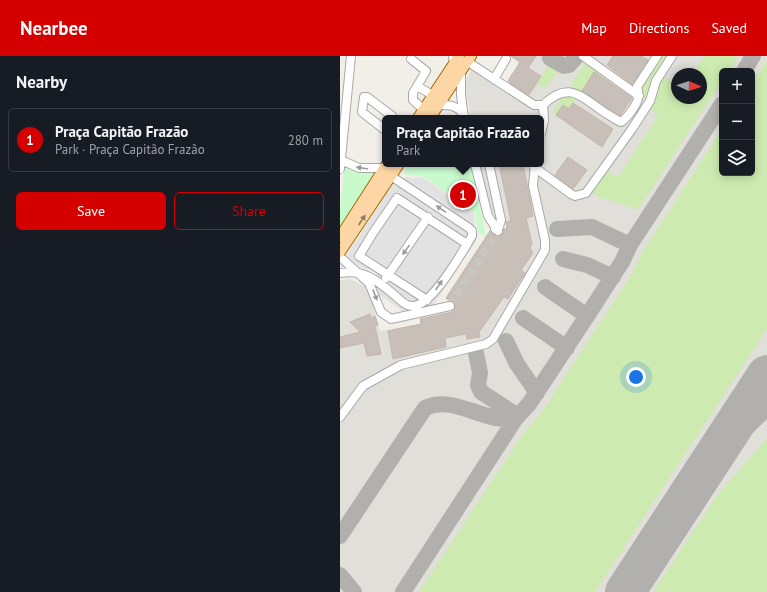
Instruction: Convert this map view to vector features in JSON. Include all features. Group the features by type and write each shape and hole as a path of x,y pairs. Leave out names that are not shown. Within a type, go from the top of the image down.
{"main road":[{"path":"424,115 434,100 455,59"},
{"path":"434,100 461,72 470,59"},
{"path":"340,237 384,167"},
{"path":"340,252 397,167"}],"street":[{"path":"340,169 351,56"},
{"path":"583,56 639,96"},
{"path":"470,59 494,79 528,102 538,106 543,105 552,97 566,91 576,94 621,122 635,104 639,96 637,87 657,56"},
{"path":"535,167 571,194 575,196 586,193 632,129 650,101 656,81 672,56"},
{"path":"410,59 426,71 413,94 413,100 424,115"},
{"path":"455,59 461,72 461,95 464,115"},
{"path":"494,79 506,59"},
{"path":"417,86 434,100 459,108 463,115"},
{"path":"382,128 362,112 364,97 367,97 391,115"},
{"path":"543,105 544,115"},
{"path":"341,160 359,168 382,166"},
{"path":"476,167 488,216 496,230 499,227 501,220 490,167"},
{"path":"340,417 363,386 401,365 486,344 493,339 545,250 545,240 533,186 534,167"},
{"path":"340,273 360,274 373,278 410,306 418,305 427,300 472,236 472,231 470,228 391,176"},
{"path":"427,300 359,256 373,232 398,197 467,244"},
{"path":"382,285 428,217"},
{"path":"340,257 360,274 373,289 381,312 392,319 450,306"}],"shaded area":[{"path":"510,56 767,56 767,592 340,592 340,280 350,279 365,286 371,298 380,331 420,324 420,319 452,312 446,298 490,230 494,232 507,228 504,219 496,221 494,214 491,214 481,167 544,167 544,115 470,115 465,86 466,81 472,68 528,102 530,97 507,83 520,63"},
{"path":"406,176 409,178 422,177 474,212 476,241 435,302 436,307 406,313 379,295 373,282 378,273 373,269 365,269 359,266 346,256 392,185 398,187"}],"green space":[{"path":"660,56 667,56 650,82 646,97 643,98 640,86"},
{"path":"704,56 738,56 731,68 719,68 719,86 707,104 707,68 697,68"},
{"path":"767,60 767,329 595,592 419,592 524,432 544,409 631,275 643,251 719,134 719,176 755,176 755,78"},
{"path":"586,61 607,76 605,79 594,72 580,93 570,86"},
{"path":"549,65 558,71 545,89 537,83"},
{"path":"665,77 671,81 671,104 707,104 637,210 604,198 603,200 592,193 606,171 618,177 658,116 648,108 661,79"},
{"path":"564,94 578,97 569,109 563,105 556,115 552,113"},
{"path":"345,164 378,171 340,228 340,208"},
{"path":"407,167 472,167 486,237 478,232 475,213 424,177 403,174"},
{"path":"767,438 767,592 653,592 718,494"}],"building":[{"path":"511,56 536,56 528,68 541,76 529,95 508,81 520,62"},
{"path":"613,56 641,56 648,60 632,84 607,65"},
{"path":"594,72 632,98 620,116 582,91"},
{"path":"573,103 613,129 602,147 556,115 563,105 569,109"},
{"path":"568,157 587,170 573,189 555,175"},
{"path":"500,167 524,167 533,216 526,218 532,243 530,248 533,253 521,270 525,273 508,299 504,297 479,332 480,337 467,339 466,334 445,338 446,347 393,359 388,331 421,324 420,319 452,312 455,304 446,298 490,231 496,236 501,236 504,229 507,229 506,222 511,221"},
{"path":"370,314 371,318 375,316 378,325 375,326 381,354 367,356 364,343 340,348 340,337 360,332 350,322"}],"taxiway":[{"path":"550,58 564,66 569,65 577,56"},
{"path":"746,68 753,56"},
{"path":"403,592 516,418 529,404 587,316 622,262 630,245 719,109"},
{"path":"557,229 592,227 630,245"},
{"path":"563,259 587,265 613,277"},
{"path":"545,287 587,316"},
{"path":"523,318 567,348"},
{"path":"506,341 517,364 537,393"},
{"path":"476,353 480,373 478,385 481,392 518,416"},
{"path":"340,536 425,408 437,405 448,405 493,417 504,419 516,418"},
{"path":"708,465 767,408"},
{"path":"340,575 354,592"}],"runway":[{"path":"625,592 767,375"}],"tunnel":[{"path":"450,306 498,231"}],"place":[{"name":"Praça Capitão Frazão","path":"463,195"}]}
